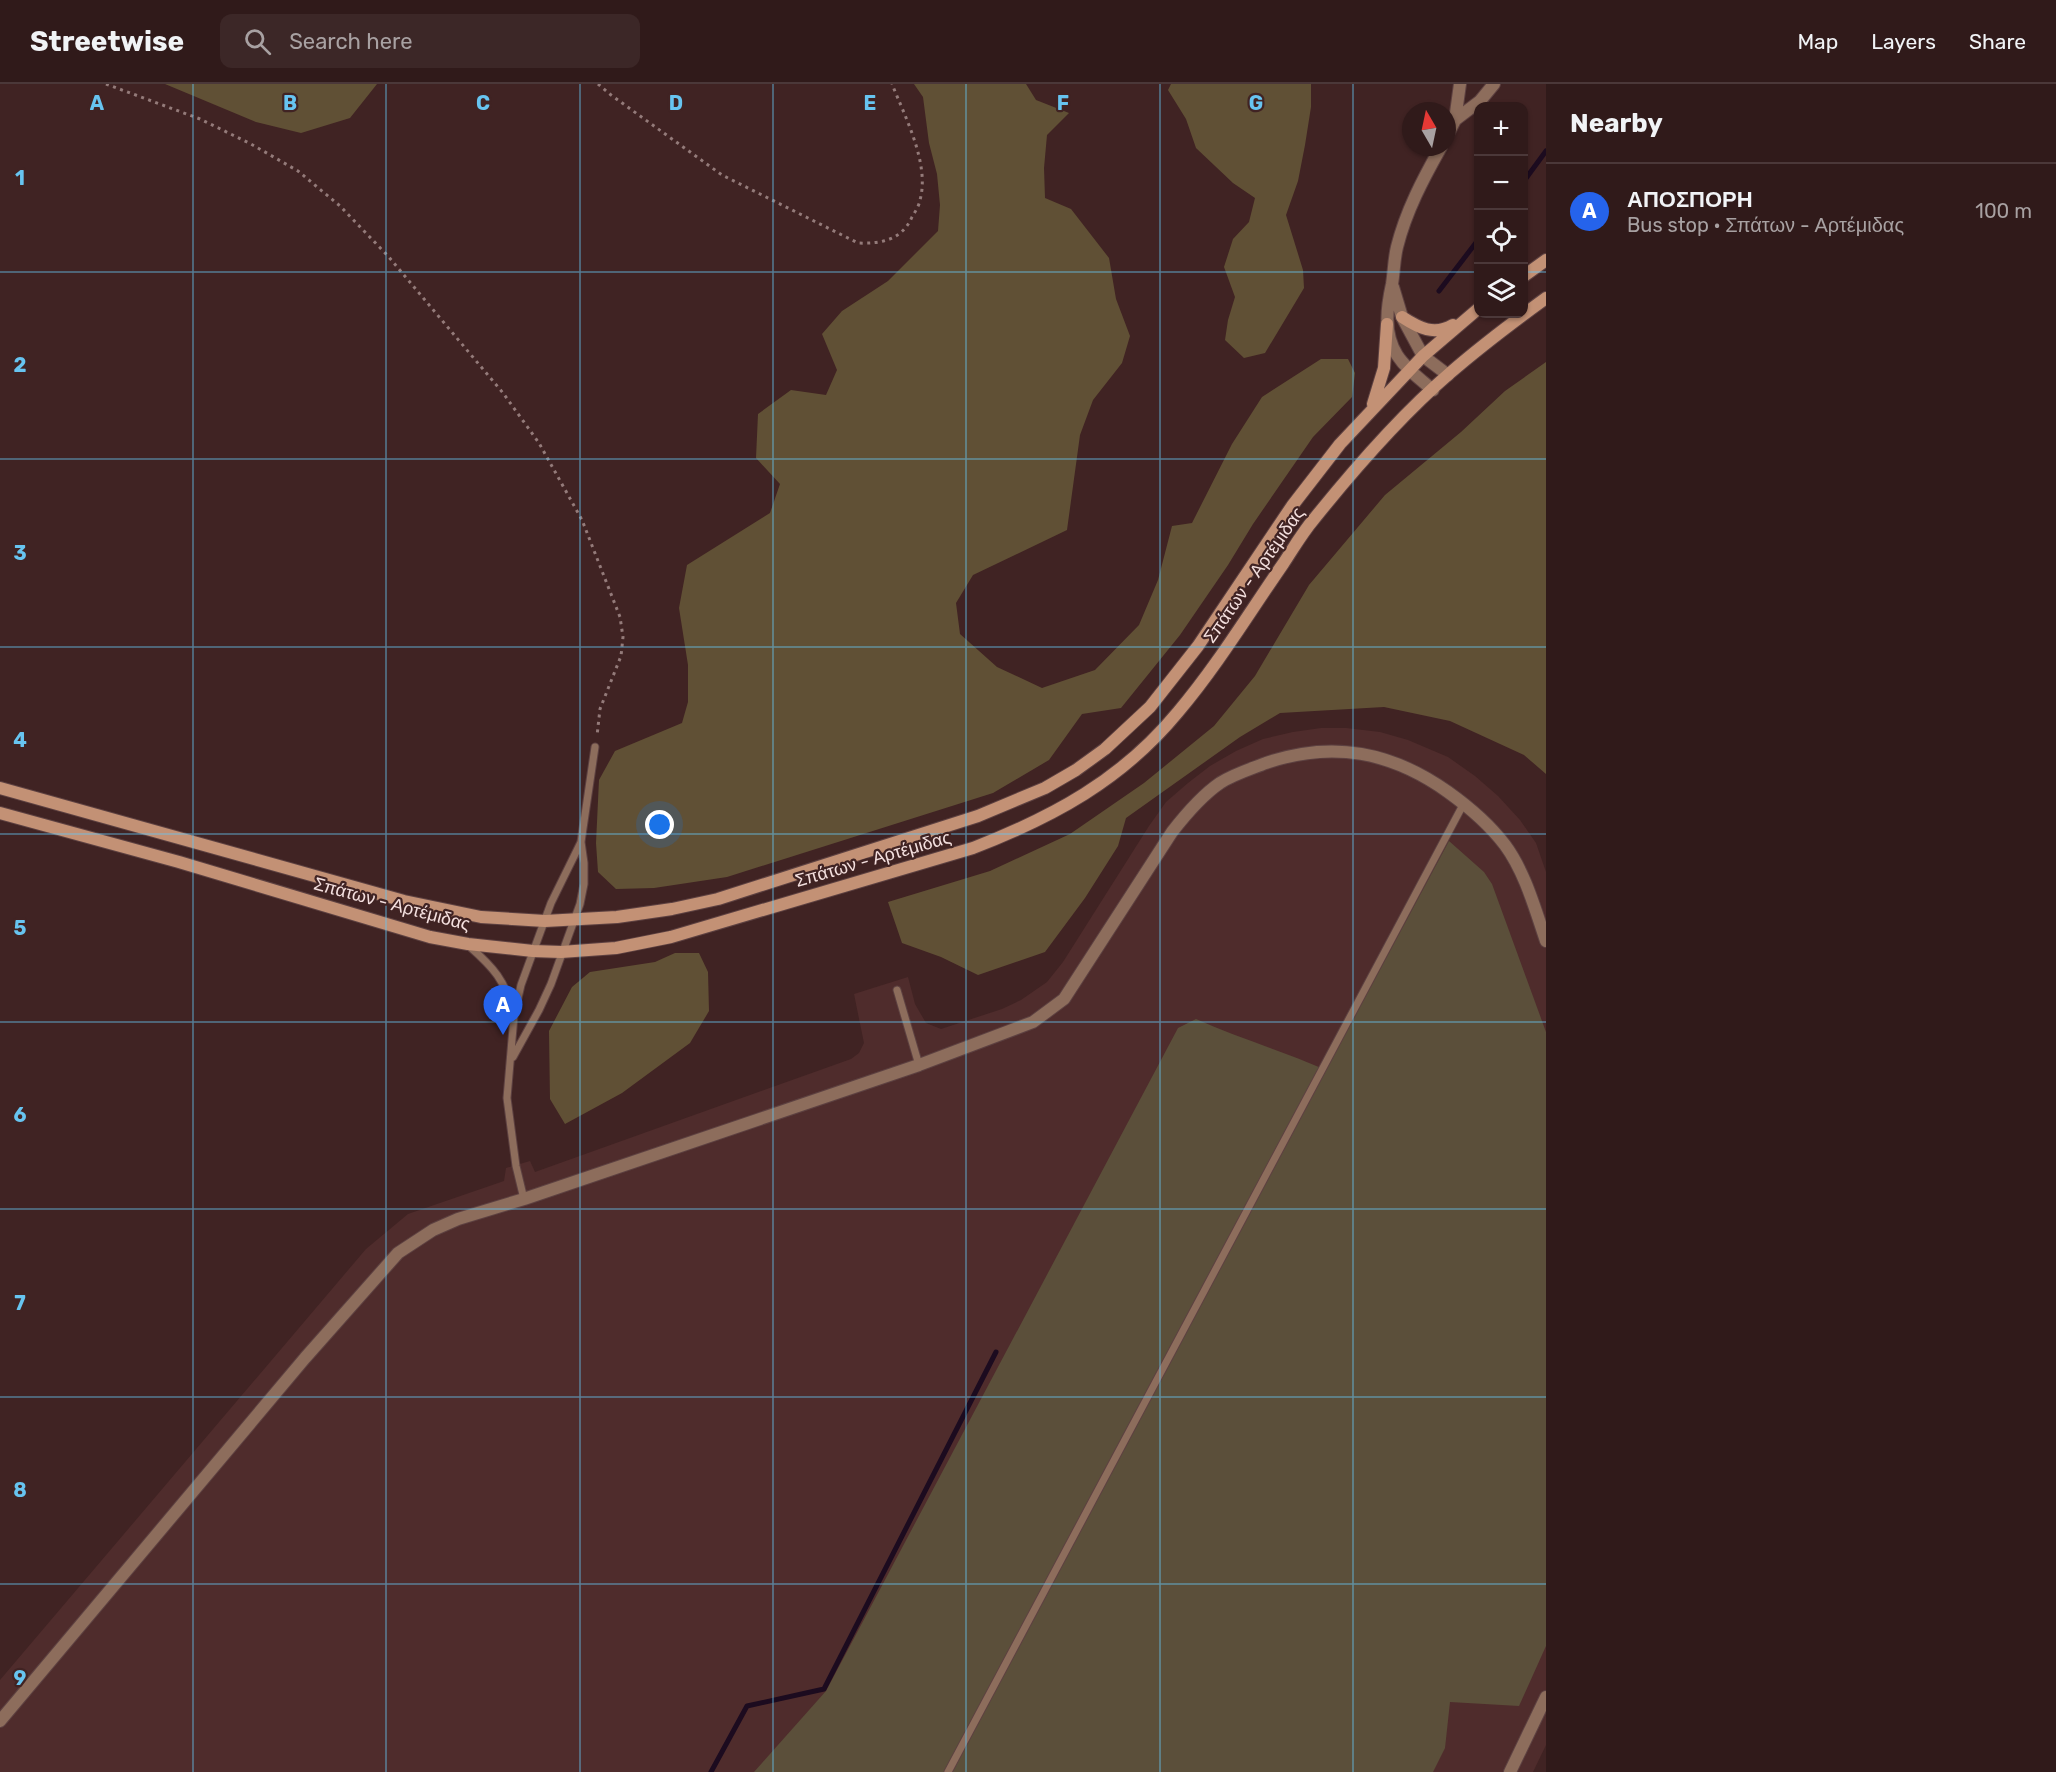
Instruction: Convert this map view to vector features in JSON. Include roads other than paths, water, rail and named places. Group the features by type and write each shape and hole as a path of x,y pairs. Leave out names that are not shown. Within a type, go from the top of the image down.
{"main road":[{"path":"1528,273 1546,260"},
{"name":"Σπάτων - Αρτέμιδας","path":"0,813 179,862 430,936 468,944 533,951 561,952 616,948 671,937 963,851 1020,830 1052,814 1088,793 1134,758 1178,712 1312,521 1389,433 1448,375 1546,298"},
{"name":"Σπάτων - Αρτέμιδας","path":"0,788 404,901 481,917 545,921 672,909 718,899 978,816 1045,788 1076,770 1105,749 1150,707 1198,646 1292,506 1340,444 1423,356 1474,312"},
{"path":"1402,317 1417,327 1435,332 1449,328 1467,317"},
{"path":"1370,411 1384,368 1388,324"}],"street":[{"path":"1456,113 1460,84"},
{"path":"1456,119 1480,101 1494,84"},
{"path":"1433,390 1409,371 1396,355 1388,324 1387,304 1396,249 1408,210 1436,156"},
{"path":"1392,281 1402,317 1423,356 1448,375"},
{"path":"0,1721 297,1367 398,1253 441,1226 919,1065 1033,1022 1064,999 1172,832 1202,798 1221,783 1246,770 1303,753 1331,751 1384,758 1412,769 1464,803 1487,824 1506,847 1532,899 1546,941"},
{"path":"1510,1772 1546,1697"}],"lane":[{"path":"512,1059 551,984 584,884 582,842 595,747"},
{"path":"948,1772 1464,803"},
{"path":"524,1199 509,1120 508,1077 512,1059 514,1016 521,985 533,951 560,882 582,842"},
{"path":"468,944 500,976 509,995 514,1016"},
{"path":"897,990 919,1065"}],"waterway":[{"path":"1528,176 1546,151"},
{"path":"1439,291 1474,245"},
{"path":"711,1772 747,1706 824,1689 996,1352"}],"place":[{"name":"ΑΠΟΣΠΟΡΗ","path":"503,1035"}]}
